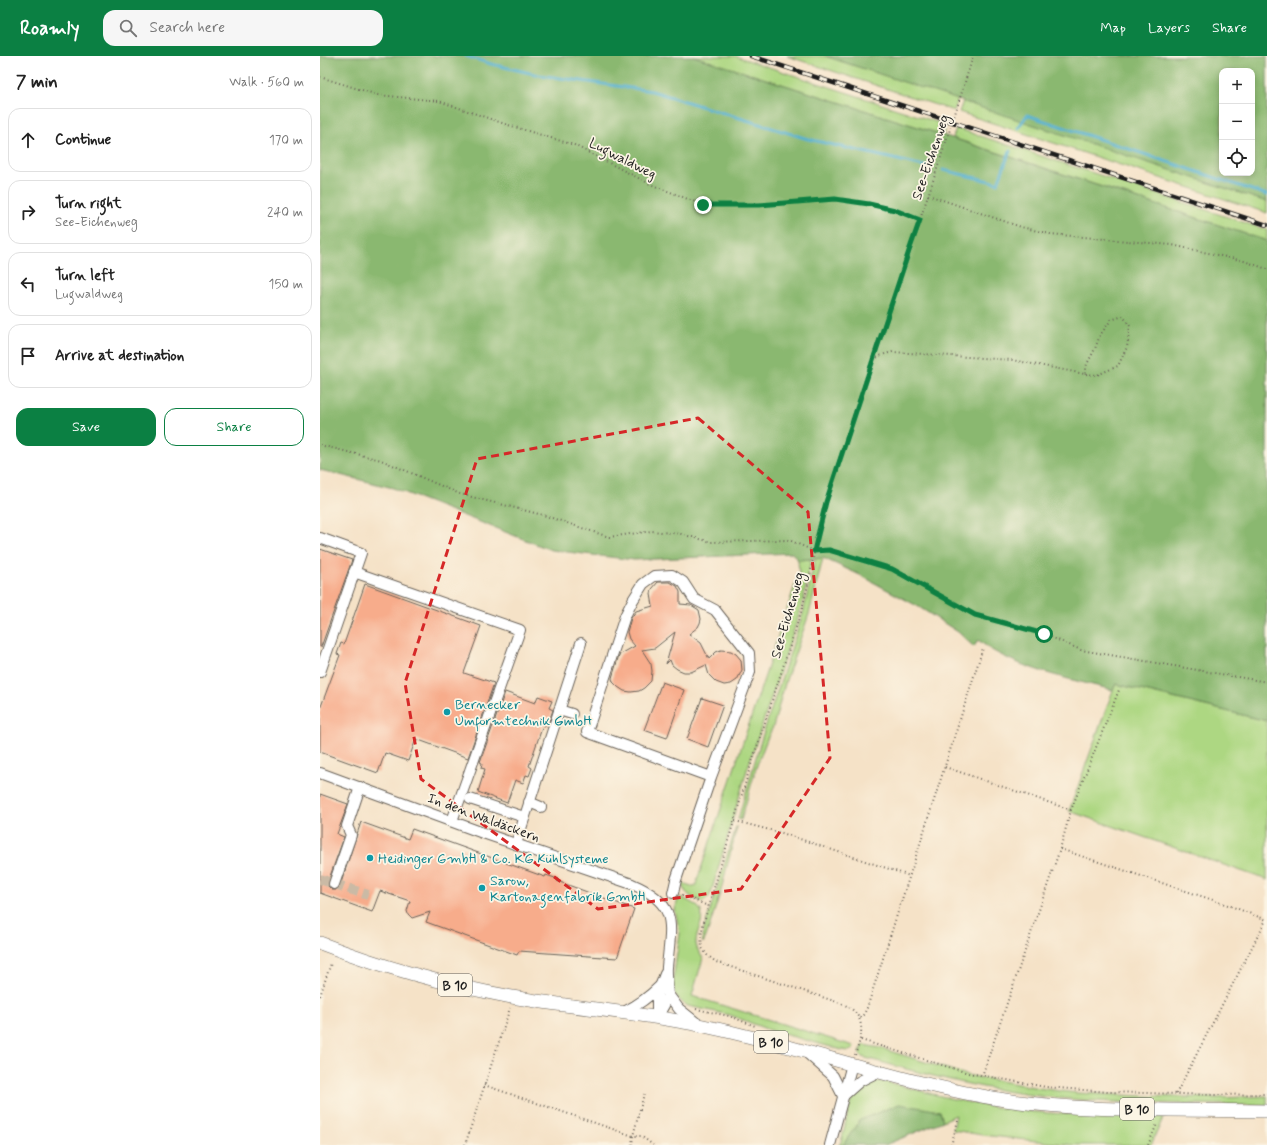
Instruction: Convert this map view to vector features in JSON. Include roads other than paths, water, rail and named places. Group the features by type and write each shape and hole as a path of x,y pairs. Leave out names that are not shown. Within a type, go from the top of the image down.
{"main road":[{"name":"B 10","path":"320,943 381,964 461,986 514,997 624,1012 699,1025 805,1052 854,1059 880,1071 982,1096 1047,1105 1152,1110 1267,1111"}],"street":[{"path":"320,538 361,553 320,672"},
{"path":"354,572 520,630 452,821"},
{"path":"674,893 676,880 711,776 750,672 749,653 715,610 694,599 683,582 672,575 654,576 643,584 625,616 587,732 711,776"},
{"path":"516,844 581,643"},
{"path":"559,710 572,714"},
{"name":"In den Waldäckern","path":"320,773 632,884 652,894 665,908 671,924 666,1001 657,1017"},
{"path":"334,884 351,836 347,826 360,787"},
{"path":"470,799 524,817"},
{"path":"529,802 542,807"},
{"name":"In den Waldäckern","path":"657,1017 657,995 667,968"},
{"path":"624,1012 639,1005 660,986"},
{"path":"667,994 679,1009 699,1025"},
{"path":"805,1052 833,1076 843,1096"},
{"path":"830,1145 854,1059"},
{"path":"843,1096 860,1081 880,1071"}],"waterway":[{"path":"466,56 491,64 539,75 652,91 808,139 928,167"},
{"path":"1018,128 1027,115 1267,195"},
{"path":"943,170 998,183 1010,151"}],"tunnel":[{"path":"320,879 368,895"}],"railway":[{"path":"751,56 1267,225"}],"place":[{"name":"Bernecker Umformtechnik GmbH","path":"447,712"},
{"name":"Heidinger GmbH & Co. KG Kühlsysteme","path":"370,858"},
{"name":"Sarow, Kartonagenfabrik GmbH","path":"482,888"}]}
